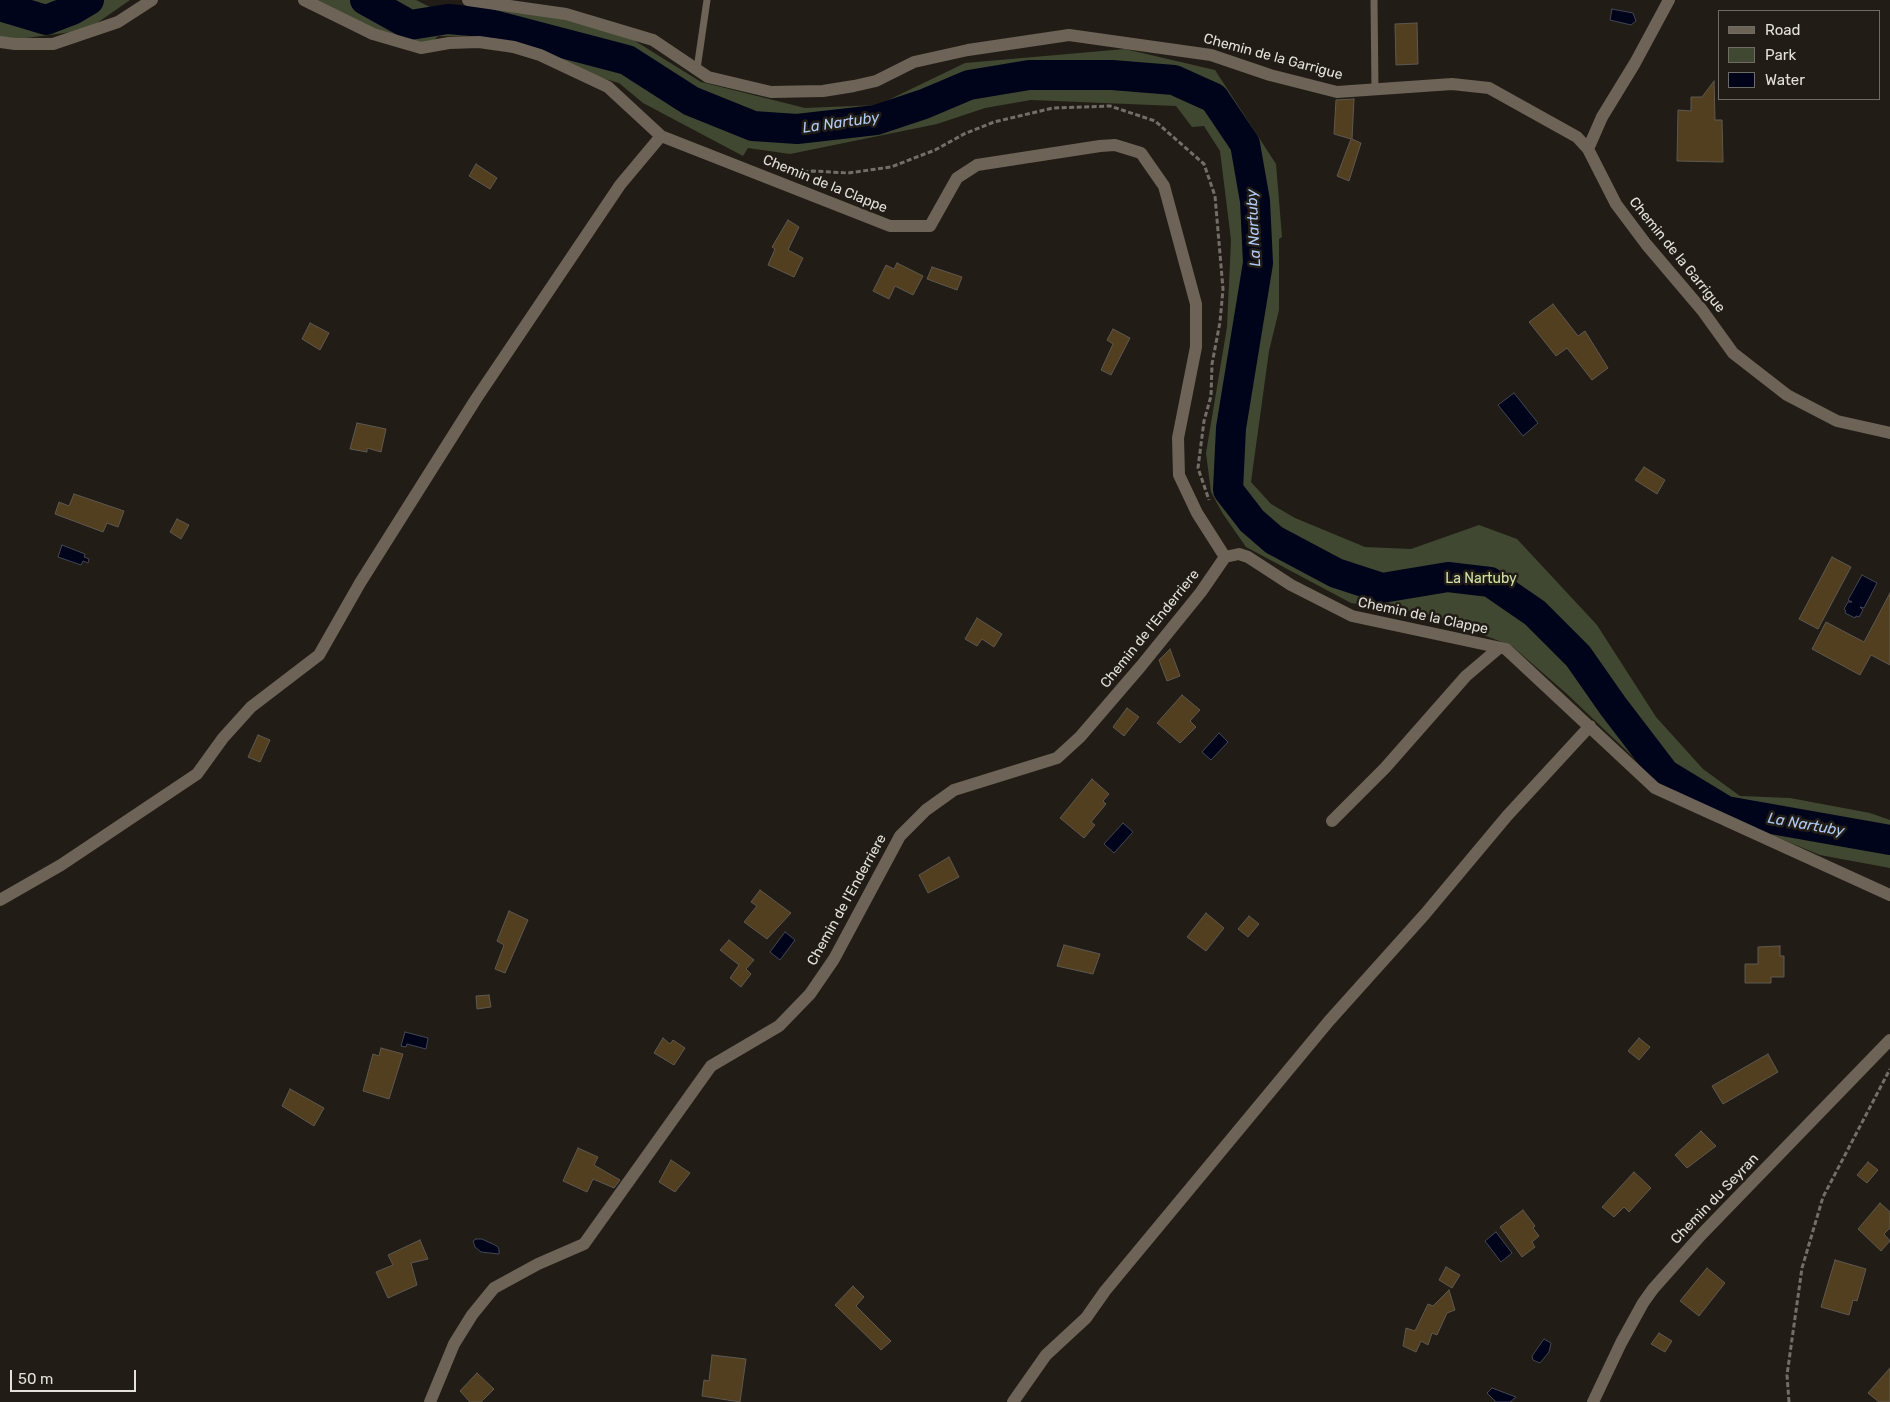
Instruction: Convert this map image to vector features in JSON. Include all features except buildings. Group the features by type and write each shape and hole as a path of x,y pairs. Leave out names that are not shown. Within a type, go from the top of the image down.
{"street":[{"path":"0,42 53,44 118,22 152,0"},
{"name":"Chemin de la Clappe","path":"304,0 373,34 421,48 449,43 479,42 514,47 540,55 608,87 661,136 890,226 920,228 930,226 957,178 977,165 1050,152 1115,145 1141,153 1164,186 1196,304 1196,347 1178,438 1179,475 1197,513 1225,556 1239,554 1248,557 1291,585 1352,616 1506,649 1655,788 1890,896"},
{"name":"Chemin de la Garrigue","path":"468,0 566,14 652,40 708,77 771,92 824,91 876,81 914,62 968,50 1069,35 1211,55 1270,75 1336,92 1452,84 1489,88 1577,138 1588,149 1616,204 1646,244 1702,310 1734,353 1787,395 1837,421 1890,433"},
{"path":"1588,149 1602,117 1635,63 1669,0"},
{"path":"0,900 60,865 197,774 223,738 251,707 320,655 360,583 476,399 620,186 661,136"},
{"name":"Chemin de l'Enderriere","path":"430,1402 454,1344 472,1315 494,1288 538,1264 584,1244 711,1066 779,1026 810,994 834,959 900,836 926,810 954,790 1057,758 1080,737 1141,666 1201,592 1225,556"},
{"path":"1332,821 1385,768 1466,676 1499,648"},
{"path":"1014,1402 1046,1355 1086,1318 1104,1291 1329,1021 1425,914 1507,816 1590,726"},
{"name":"Chemin du Seyran","path":"1593,1402 1625,1335 1653,1289 1747,1187 1890,1040"}],"lane":[{"path":"697,69 707,0"},
{"path":"1374,0 1375,90"}],"path":[{"path":"778,182 798,172 848,173 891,167 935,150 964,134 994,122 1053,108 1110,106 1155,121 1204,164 1215,196 1223,289 1220,322 1212,364 1211,396 1204,420 1198,468 1210,502"},
{"path":"1789,1402 1787,1375 1802,1268 1823,1197 1890,1069"}],"green space":[{"path":"0,0 130,0 87,30 3,41 0,40"},
{"name":"La Nartuby","path":"299,0 416,0 446,15 465,4 563,19 627,36 701,82 805,108 878,105 965,63 1125,49 1215,70 1276,164 1282,237 1279,239 1279,310 1269,351 1251,482 1271,504 1295,518 1365,547 1411,549 1479,525 1517,539 1597,625 1656,717 1703,769 1740,796 1790,798 1870,813 1890,820 1890,868 1820,855 1672,794 1567,694 1512,646 1432,615 1351,603 1246,547 1223,514 1211,492 1206,453 1227,327 1231,240 1220,151 1204,126 1192,127 1176,106 1031,100 985,108 937,124 790,154 748,148 743,156 643,103 619,83 491,47 479,37 438,36 428,46 405,45"}],"water":[{"path":"1612,9 1633,13 1636,21 1631,25 1610,20"},
{"path":"1514,393 1538,423 1523,436 1498,405"},
{"path":"62,545 85,554 84,557 89,559 88,563 83,561 81,565 58,557"},
{"path":"1862,575 1877,583 1864,608 1860,607 1863,610 1859,617 1856,616 1855,618 1845,613 1844,609 1848,602 1852,602 1848,600"},
{"path":"1219,733 1228,742 1211,760 1202,752"},
{"path":"1123,823 1133,832 1114,853 1104,844"},
{"path":"785,932 795,940 780,960 770,952"},
{"path":"405,1032 428,1038 426,1049 407,1044 406,1047 401,1046"},
{"path":"1496,1232 1512,1253 1501,1262 1485,1241"},
{"path":"482,1239 497,1246 499,1254 481,1252 475,1247 473,1241"},
{"path":"1544,1339 1551,1343 1549,1352 1540,1363 1533,1360 1532,1356"},
{"path":"1492,1388 1516,1397 1510,1402 1496,1402 1487,1393"}],"waterway":[{"name":"La Nartuby","path":"0,6 46,20 72,10 89,0"},
{"name":"La Nartuby","path":"365,0 410,25 448,19 482,22 627,60 691,101 753,126 797,129 876,120 924,104 969,85 1029,75 1112,75 1174,80 1214,98 1245,144 1255,201 1258,263 1231,428 1228,490 1252,521 1274,540 1336,573 1382,588 1448,577 1490,582 1535,613 1578,656 1613,706 1665,774 1726,811 1890,840"}]}
